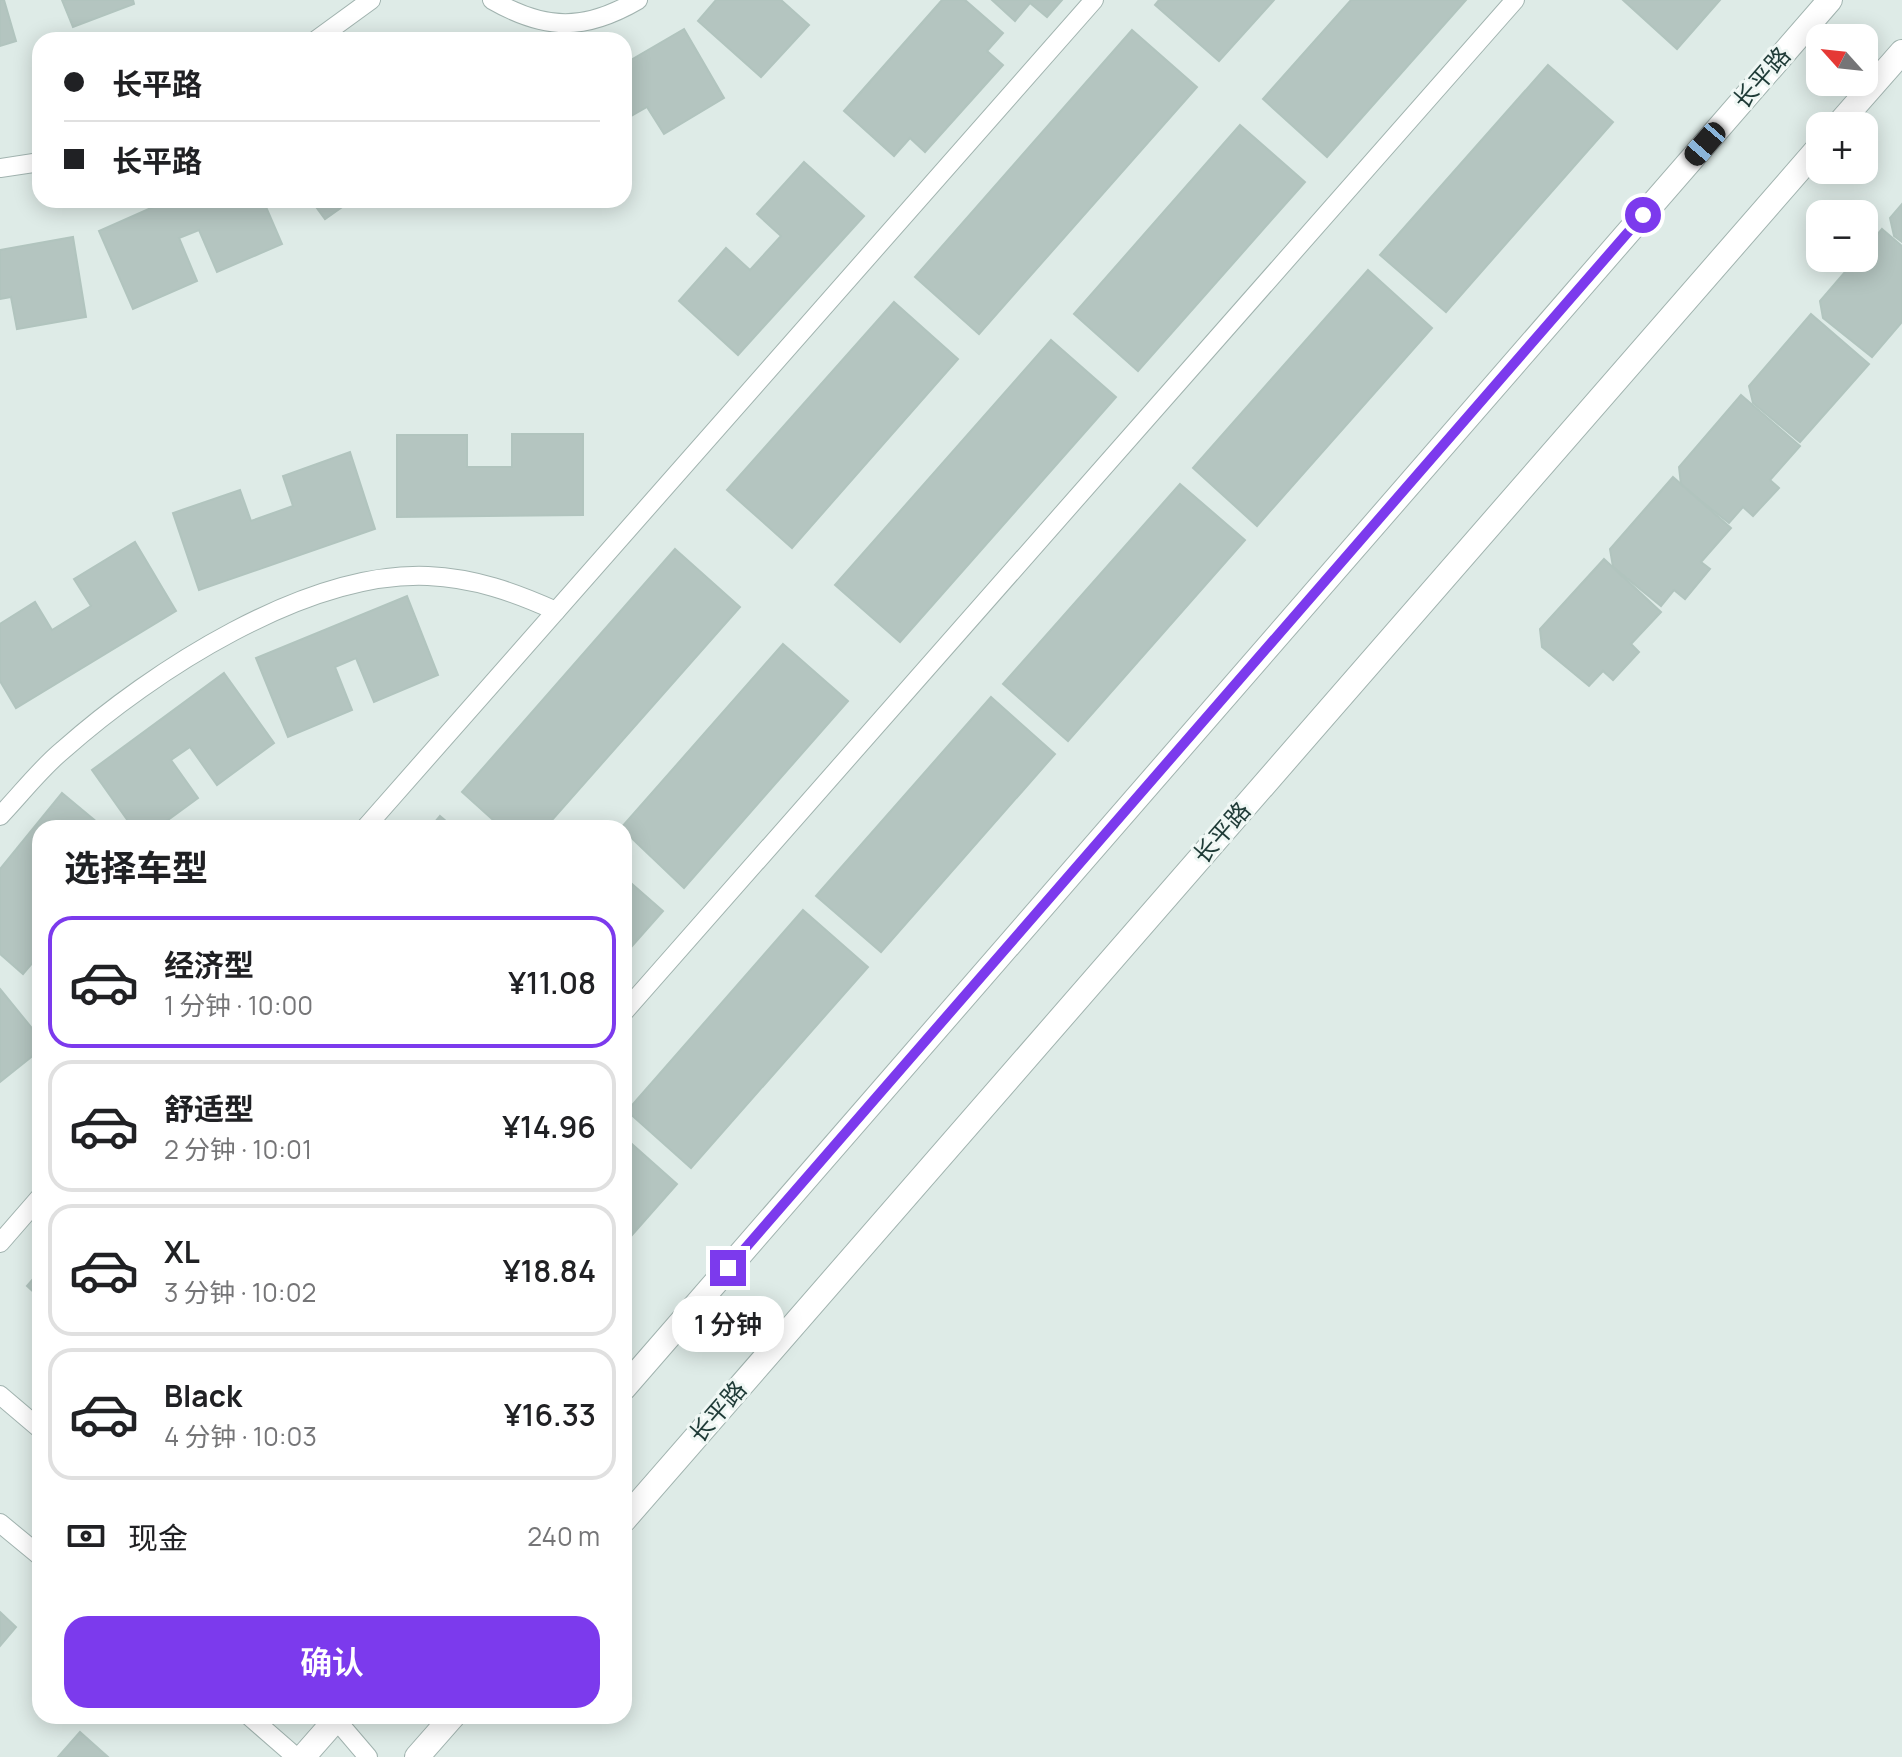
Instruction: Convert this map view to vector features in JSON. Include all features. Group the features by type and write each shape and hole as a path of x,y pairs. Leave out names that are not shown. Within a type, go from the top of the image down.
{"street":[{"name":"长平路","path":"632,1379 1830,0"},
{"path":"1849,112 1902,52"},
{"name":"长平路","path":"632,1511 1806,162"},
{"path":"303,1757 330,1724"},
{"path":"417,1757 446,1724"}],"lane":[{"path":"327,32 371,0"},
{"path":"492,0 532,20 570,25 609,17 638,0"},
{"path":"372,820 1094,0"},
{"path":"632,1003 1515,0"},
{"path":"0,168 32,163"},
{"path":"0,816 61,751 134,692 212,642 339,588 383,578 427,576 472,581 515,592 556,611"},
{"path":"0,1243 32,1206"},
{"path":"0,1395 32,1422"},
{"path":"0,1523 32,1549"},
{"path":"258,1724 296,1757"},
{"path":"342,1724 368,1757"}],"building":[{"path":"0,0 4,0 16,41 0,46"},
{"path":"62,0 133,0 134,4 73,27"},
{"path":"716,0 781,0 809,25 761,77 698,21"},
{"path":"942,0 965,0 1003,33 987,51 1003,65 925,152 910,138 894,156 844,111"},
{"path":"992,0 1062,0 1047,17 1030,3 1015,21"},
{"path":"1159,0 1274,0 1219,61 1155,5"},
{"path":"1351,0 1466,0 1327,157 1263,99"},
{"path":"1623,0 1720,0 1677,49"},
{"path":"684,29 724,98 664,134 647,107 632,115 632,59"},
{"path":"1132,30 1197,87 979,334 915,277"},
{"path":"1548,65 1613,122 1446,312 1380,255"},
{"path":"1240,125 1305,182 1138,371 1074,314"},
{"path":"804,162 864,216 738,355 679,301 726,248 750,270 781,236 757,214"},
{"path":"1902,204 1902,242 1894,236 1890,218"},
{"path":"151,208 266,208 282,244 217,272 199,230 179,238 197,281 133,309 99,231"},
{"path":"317,208 341,208 325,219"},
{"path":"1882,229 1902,246 1902,322 1872,357 1823,318 1820,301 1845,272 1878,272 1878,234"},
{"path":"73,237 86,317 17,329 11,297 0,299 0,250"},
{"path":"1368,270 1432,328 1257,526 1193,468"},
{"path":"894,302 958,359 792,548 727,490"},
{"path":"1811,314 1869,364 1800,442 1753,403 1749,386"},
{"path":"1051,340 1116,397 900,642 835,585"},
{"path":"1741,395 1800,446 1770,480 1779,488 1753,516 1743,507 1729,523 1681,485 1679,467"},
{"path":"512,434 583,434 583,515 397,517 397,435 467,435 467,467 512,467"},
{"path":"350,452 375,529 199,590 173,513 240,490 251,521 293,506 283,476"},
{"path":"1673,477 1731,528 1701,562 1710,569 1685,599 1674,590 1661,606 1613,567 1610,549"},
{"path":"1180,484 1245,540 1068,741 1003,684"},
{"path":"135,542 176,611 16,708 0,681 0,624 35,602 52,630 91,606 74,579"},
{"path":"675,549 740,607 552,820 493,820 462,792"},
{"path":"1604,559 1661,612 1631,644 1639,652 1613,680 1603,671 1589,686 1542,647 1540,629"},
{"path":"407,596 438,675 374,702 356,658 335,667 352,710 288,737 256,658"},
{"path":"783,644 848,701 684,888 632,838 632,820 628,820"},
{"path":"224,673 274,743 217,785 190,747 171,760 198,798 168,820 127,820 92,770"},
{"path":"991,697 1055,754 881,952 816,896"},
{"path":"62,793 94,820 40,820"},
{"path":"32,830 32,963 23,974 0,954 0,869"},
{"path":"632,884 663,911 632,946"},
{"path":"803,910 868,967 691,1168 632,1115 632,1105"},
{"path":"0,989 32,1028 32,1056 0,1082"},
{"path":"632,1144 677,1184 632,1235"},
{"path":"0,1612 16,1627 0,1646"},
{"path":"80,1732 108,1757 58,1757"}],"route":[{"path":"728,1268 1643,215"}]}
